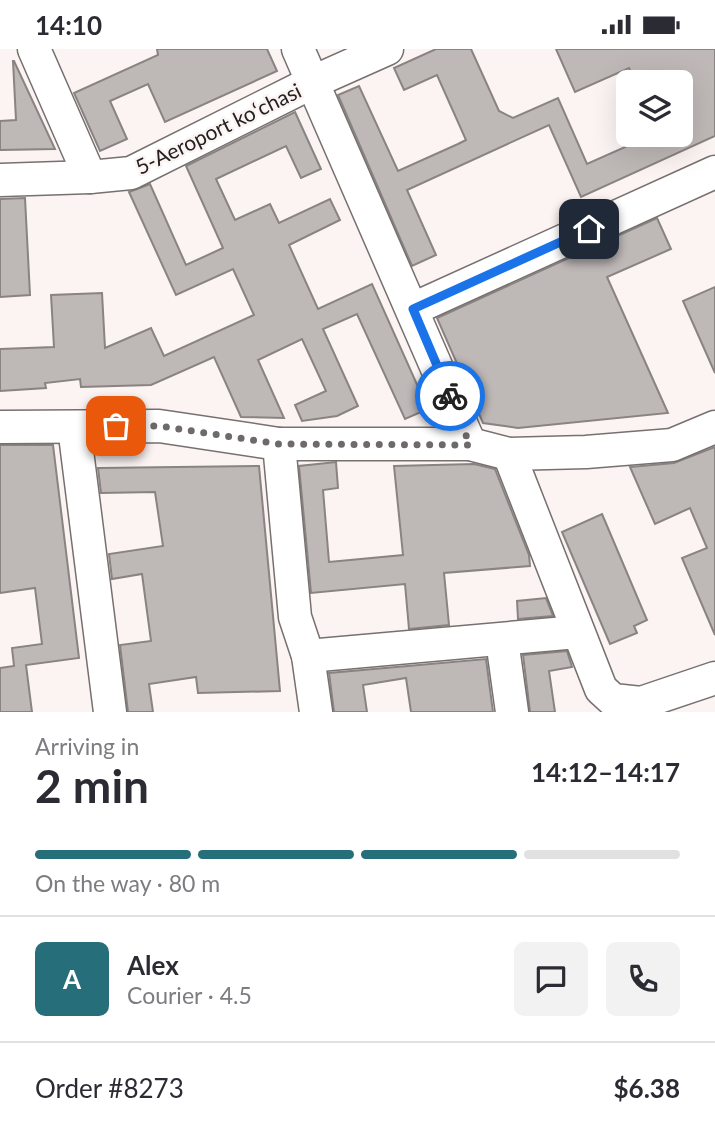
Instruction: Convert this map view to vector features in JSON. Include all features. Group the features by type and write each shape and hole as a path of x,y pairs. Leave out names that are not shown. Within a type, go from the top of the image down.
{"street":[{"path":"34,49 90,177"},
{"path":"298,49 470,445"},
{"name":"5-Aeroport koʻchasi","path":"0,180 131,173 313,82 387,49"},
{"path":"413,309 715,172"},
{"path":"0,427 159,426 279,444 470,445 509,454 586,452 672,445 715,427"},
{"path":"74,427 110,712"},
{"path":"279,444 295,617 308,656 316,712"},
{"path":"509,454 601,689 613,700 641,703 707,691"},
{"path":"308,656 577,632"},
{"path":"502,640 512,712"}],"building":[{"path":"157,49 267,49 277,71 165,122 148,84 110,101 127,139 100,151 74,93 158,55"},
{"path":"436,49 471,49 499,111 513,118 558,98 587,164 625,147 691,147 581,197 549,125 407,190 436,255 412,266 338,95 359,86 398,171 466,140 437,75 404,90 394,68"},
{"path":"556,49 715,49 715,136 693,146 693,70 616,70 616,74 575,92"},
{"path":"13,61 55,149 0,150 0,121 16,120"},
{"path":"295,112 321,169 301,178 286,146 216,179 235,220 270,204 279,223 330,199 340,220 289,245 318,309 372,284 428,409 405,419 357,314 323,329 358,406 337,416 302,421 295,405 326,391 302,339 258,360 284,418 241,417 214,357 151,385 81,387 80,379 45,383 46,388 0,391 0,349 54,347 51,295 102,293 105,348 151,328 164,356 254,315 233,269 176,295 129,192 150,184 186,265 223,248 186,166"},
{"path":"25,198 30,295 0,297 0,199"},
{"path":"657,218 671,249 607,277 668,413 518,428 483,423 437,318"},
{"path":"715,287 715,373 683,301"},
{"path":"0,445 53,445 79,658 26,665 32,712 0,712 0,668 14,666 12,648 42,644 35,588 0,593"},
{"path":"715,447 715,635 682,558 707,548 690,508 655,524 630,467 674,463"},
{"path":"336,462 338,488 323,490 329,562 403,555 394,466 474,464 495,469 529,555 530,566 444,573 449,625 409,629 405,584 311,593 299,466"},
{"path":"259,466 280,691 198,693 196,677 149,684 153,712 128,712 120,645 151,641 142,574 112,579 109,554 163,546 155,492 101,493 98,468"},
{"path":"602,514 647,620 634,626 637,633 610,644 562,532"},
{"path":"546,598 553,616 518,619 517,601"},
{"path":"567,651 572,667 549,671 555,712 530,712 523,655"},
{"path":"486,659 493,712 411,712 406,678 363,685 367,712 334,712 329,673"}],"way so far":[{"path":"116,426 159,426 279,444 470,445 450,396"}],"route":[{"path":"450,396 413,309 589,229"}]}
